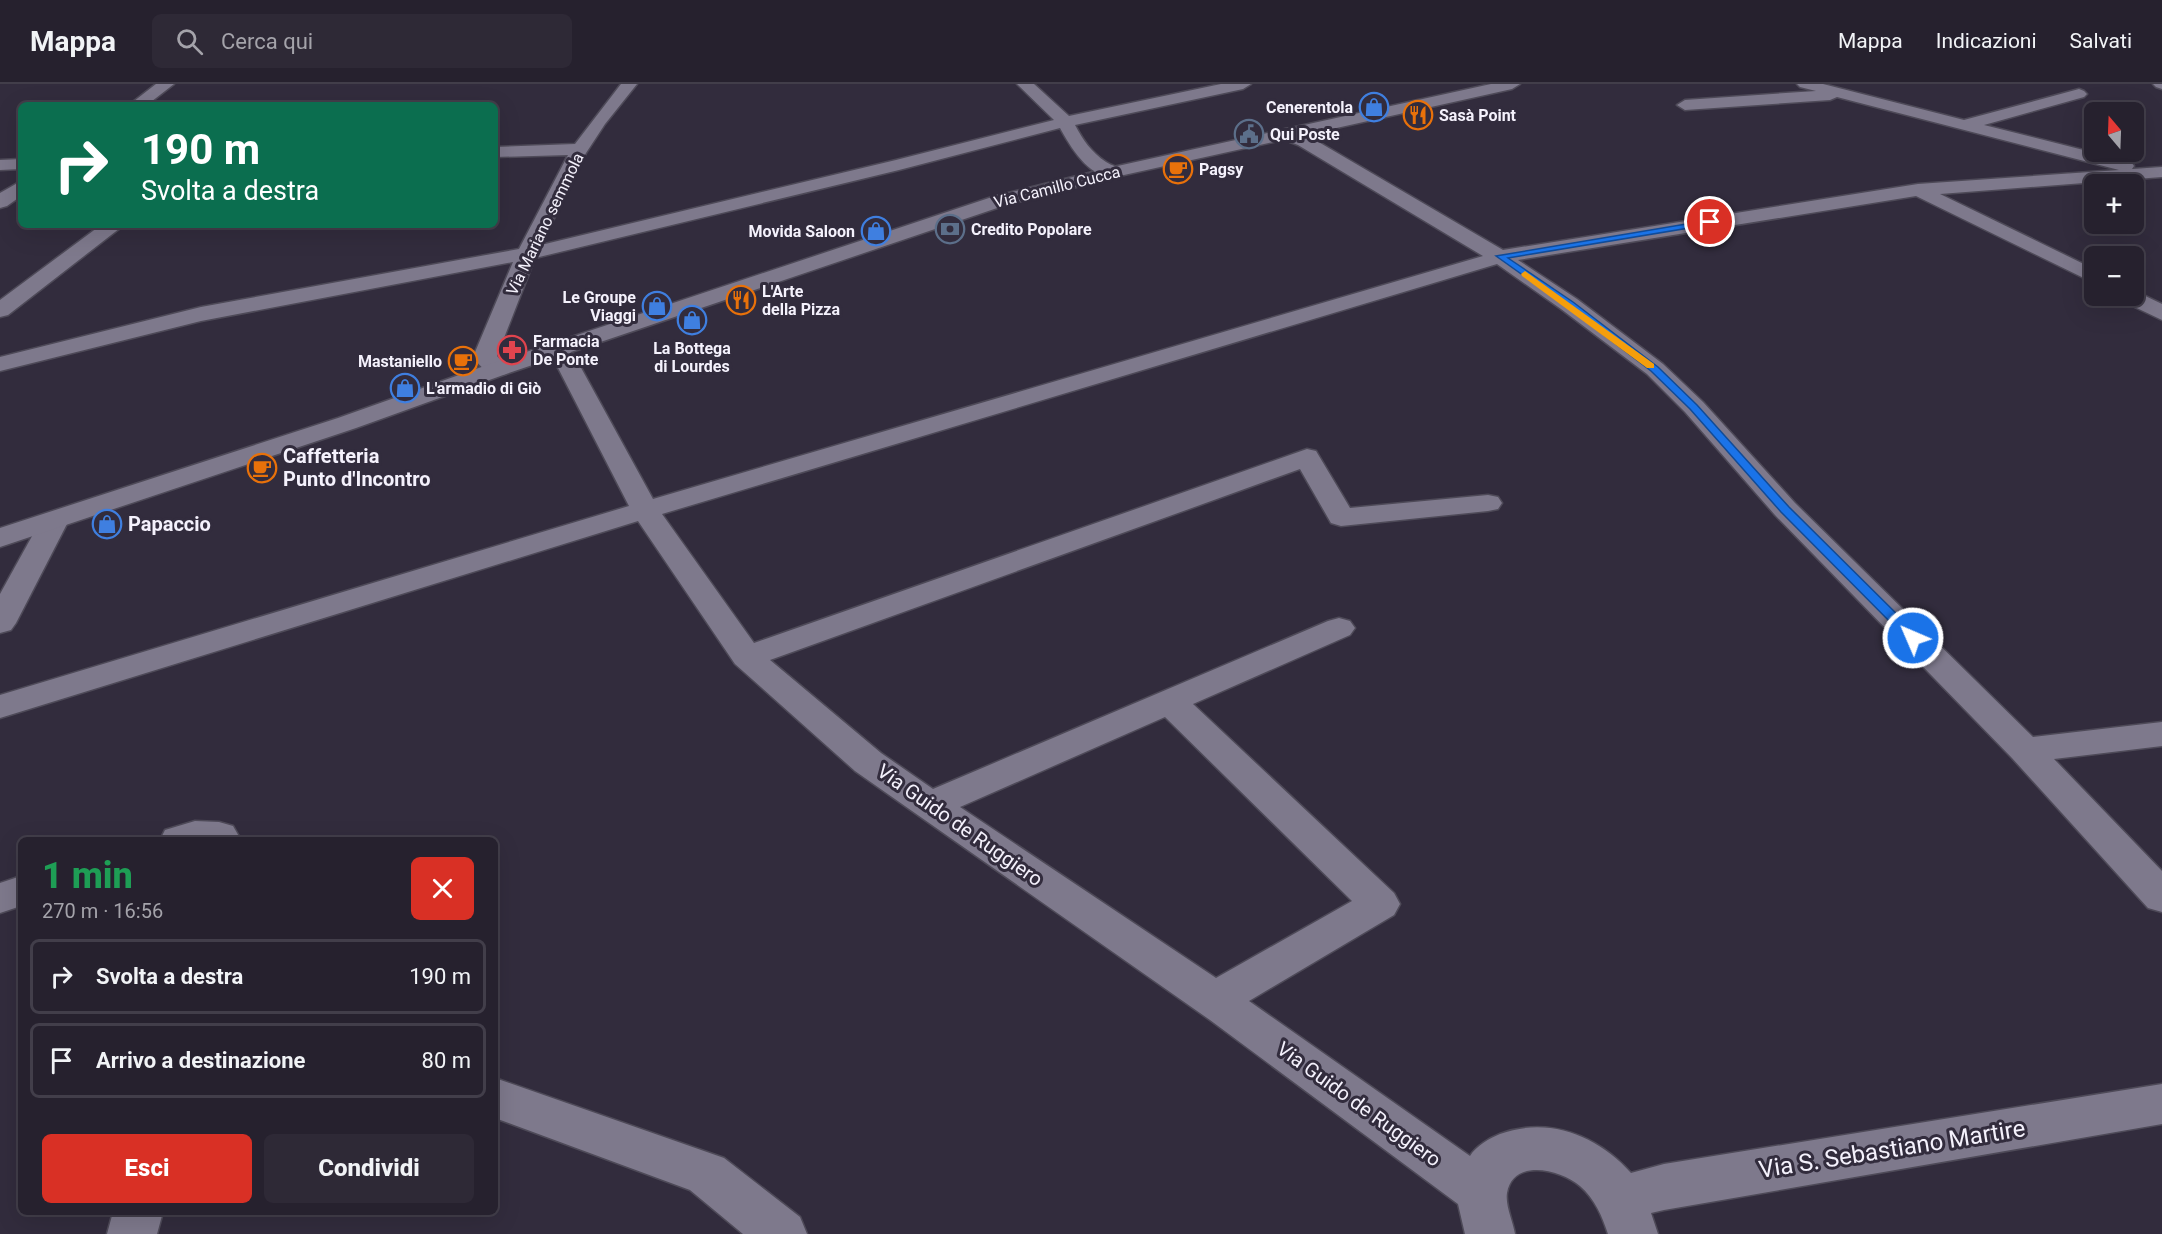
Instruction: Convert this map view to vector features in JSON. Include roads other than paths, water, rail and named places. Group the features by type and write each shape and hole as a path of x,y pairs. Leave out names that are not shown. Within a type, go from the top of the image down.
{"street":[{"path":"141,102 166,84"},
{"name":"Via Mariano semmola","path":"498,369 485,357 526,254 580,149 629,84"},
{"path":"1024,84 1065,122 1080,148 1101,167 1113,172"},
{"path":"0,364 201,314 526,254 899,165 1065,122 1243,84"},
{"name":"Via Camillo Cucca","path":"0,538 347,423 498,369 999,201 1113,172 1512,84"},
{"path":"1805,84 1843,89 2159,178"},
{"path":"1685,105 1843,89"},
{"path":"1965,125 2079,94"},
{"path":"1286,134 1304,141 1500,256 1569,304 1655,369 1694,407 1785,509 2025,750 2162,897"},
{"path":"498,152 580,149"},
{"path":"0,165 18,164"},
{"path":"0,707 645,510 1500,256 1918,189 2128,174 2159,178"},
{"path":"0,202 18,189"},
{"path":"1918,189 2084,272"},
{"path":"0,310 110,228"},
{"path":"2144,303 2162,313"},
{"name":"Via Guido de Ruggiero","path":"554,351 566,360 645,510 747,657 868,762 1214,1000 1485,1213"},
{"path":"747,657 1307,457 1341,517 1488,503"},
{"path":"0,623 55,520"},
{"path":"930,805 1338,628"},
{"path":"1169,701 1380,904 1214,1000"},
{"path":"2025,750 2162,734"},
{"path":"189,837 195,835 220,837"},
{"path":"0,898 18,892"},
{"path":"498,1099 707,1174 783,1234"},
{"name":"Via S. Sebastiano Martire","path":"1628,1216 1664,1187 2162,1104"},
{"path":"1485,1213 1486,1172 1499,1157 1518,1149 1540,1146 1564,1151 1587,1162 1608,1178 1628,1216"},
{"path":"132,1234 137,1215"}],"place":[{"name":"Cenerentola","path":"1374,107"},
{"name":"Sasà Point","path":"1418,115"},
{"name":"Qui Poste","path":"1249,134"},
{"name":"Pagsy","path":"1178,169"},
{"name":"Credito Popolare","path":"950,229"},
{"name":"Movida Saloon","path":"876,231"},
{"name":"L'Arte della Pizza","path":"741,300"},
{"name":"Le Groupe Viaggi","path":"657,306"},
{"name":"La Bottega di Lourdes","path":"692,320"},
{"name":"Farmacia De Ponte","path":"512,350"},
{"name":"Mastaniello","path":"463,361"},
{"name":"L'armadio di Giò","path":"405,388"},
{"name":"Caffetteria Punto d'Incontro","path":"262,468"},
{"name":"Papaccio","path":"107,524"}]}
